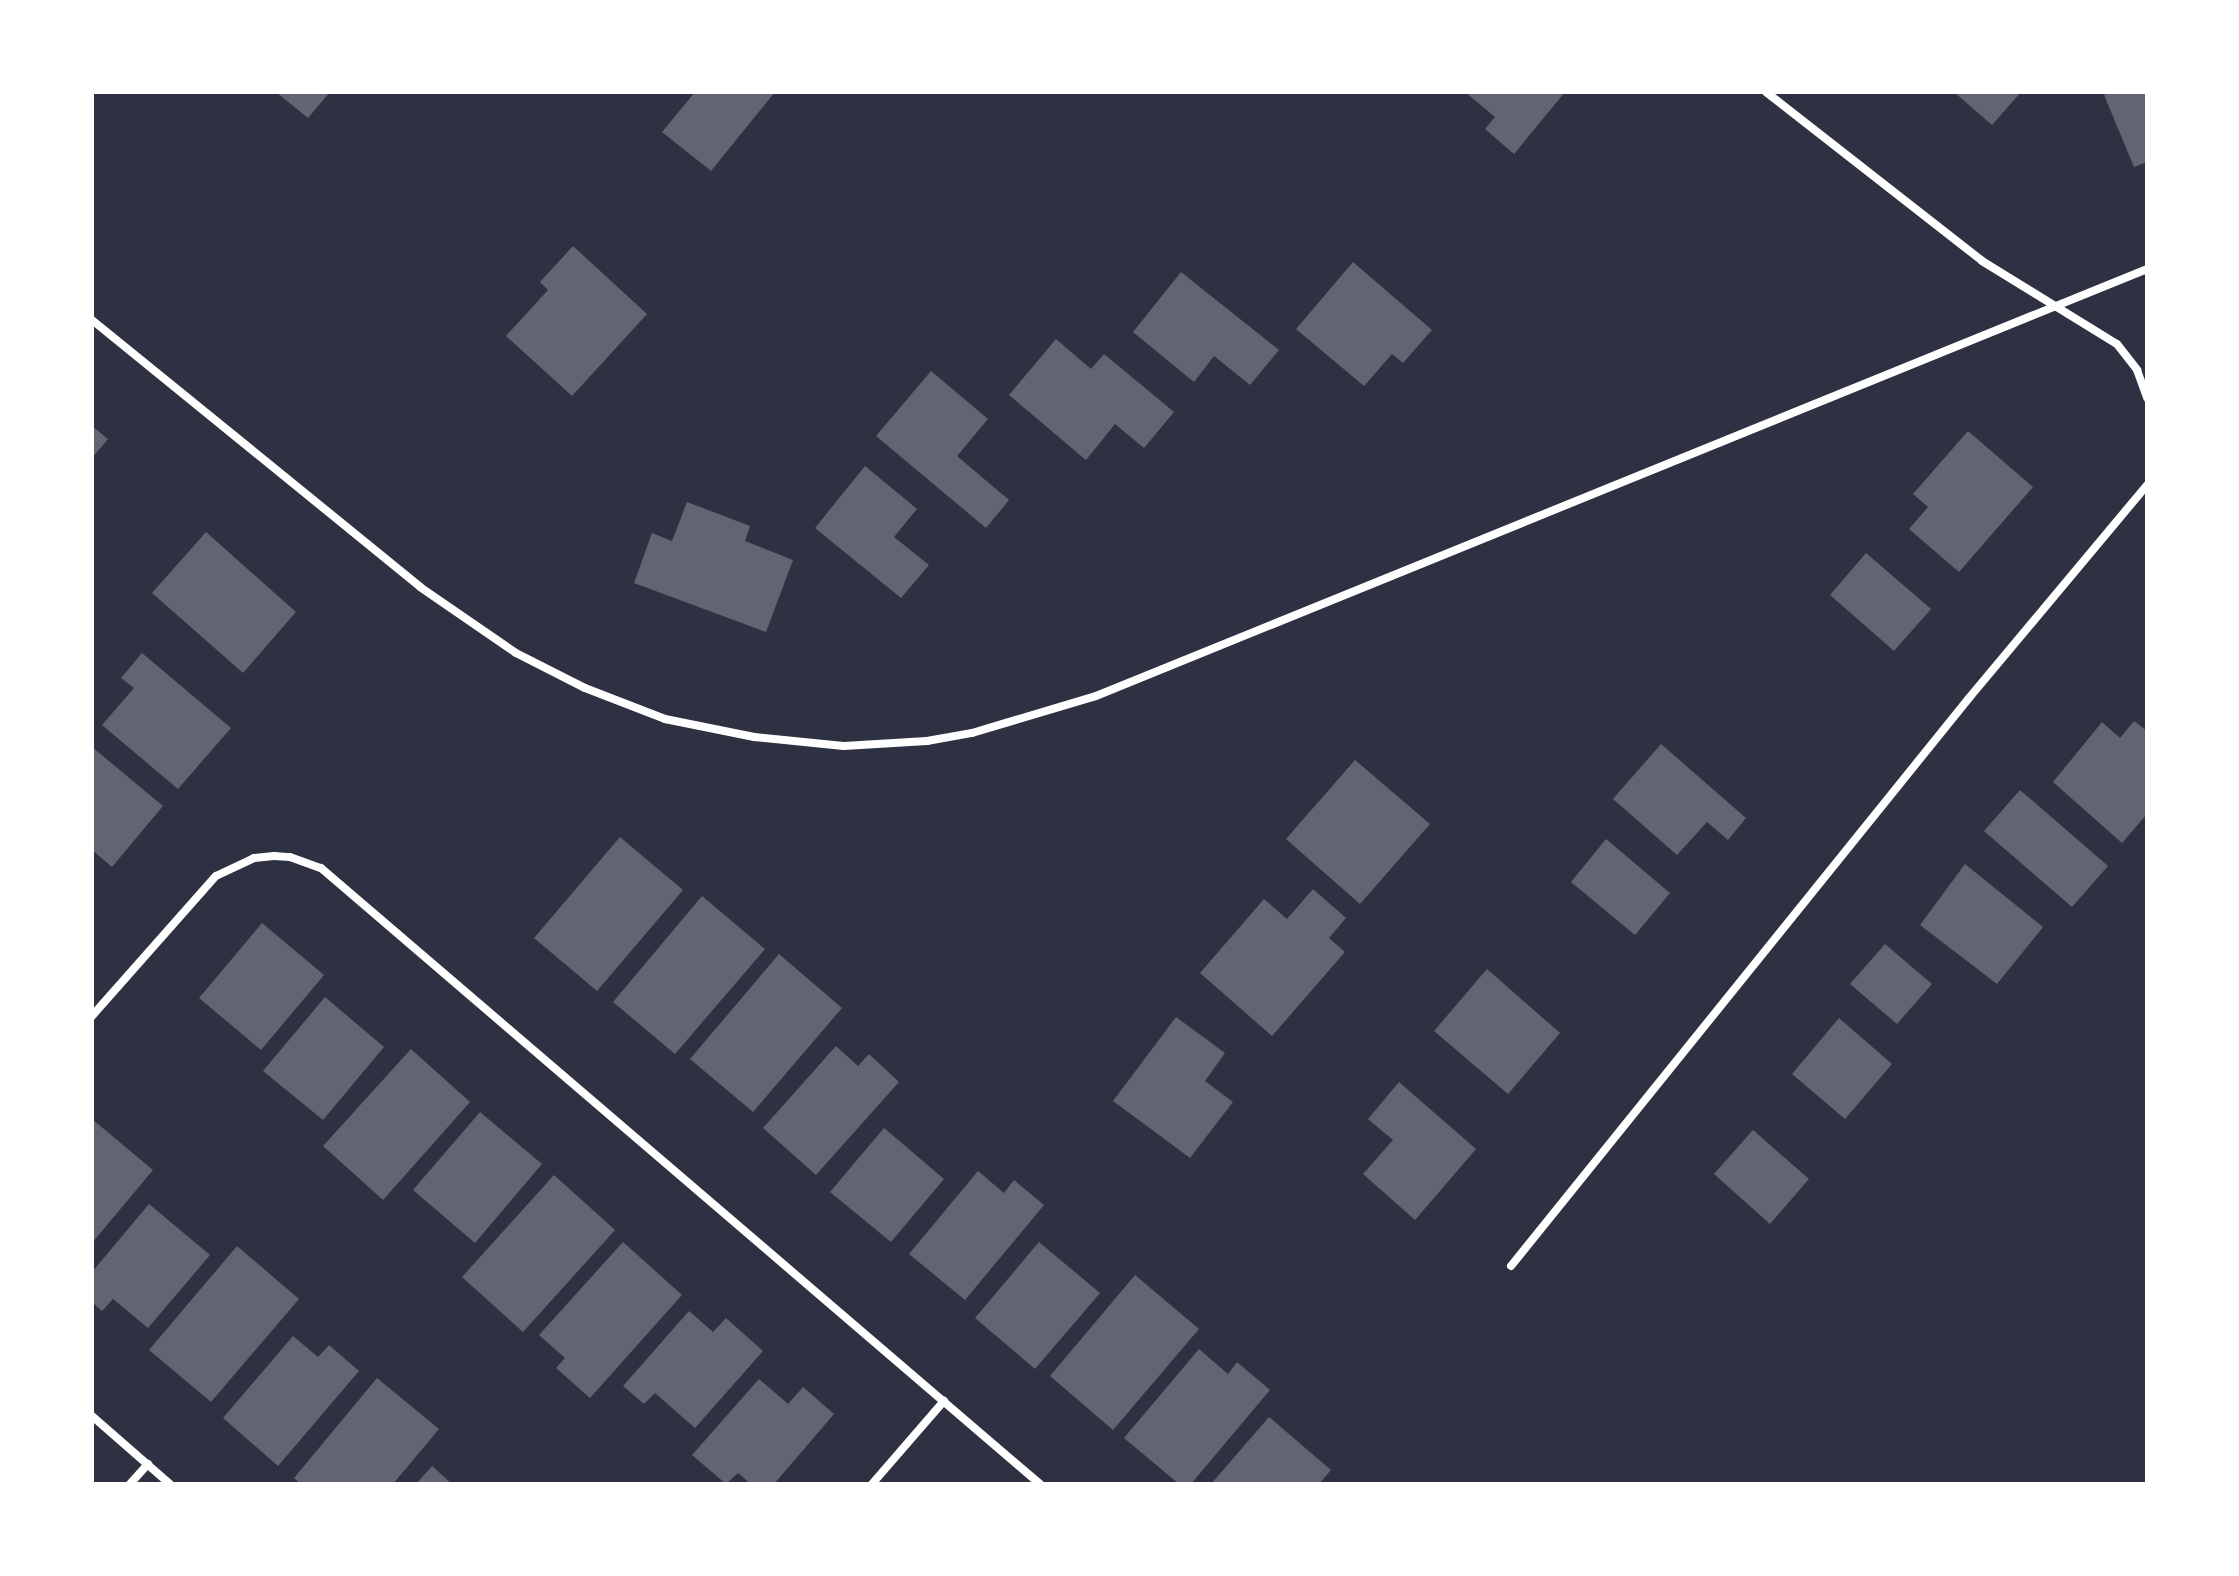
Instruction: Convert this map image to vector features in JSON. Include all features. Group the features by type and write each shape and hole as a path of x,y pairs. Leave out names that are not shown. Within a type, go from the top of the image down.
{"street":[{"path":"1766,92 1982,261 2117,344 2137,370 2147,398"},
{"path":"92,320 420,587 516,653 585,688 665,719 754,737 844,746 927,741 972,733 1096,696 2147,269"},
{"path":"1511,1266 1969,698 2147,485"},
{"path":"92,1016 216,876 254,858 274,856 290,857 321,868 1040,1484"},
{"path":"872,1484 944,1401"},
{"path":"92,1416 170,1484"},
{"path":"130,1484 148,1464"}],"building":[{"path":"276,92 330,92 308,118"},
{"path":"695,92 775,92 711,171 662,132"},
{"path":"1465,92 1565,92 1514,154 1485,129 1495,117"},
{"path":"1954,92 2021,92 1992,125"},
{"path":"2111,92 2147,92 2147,162 2134,167 2104,95"},
{"path":"573,246 647,314 572,396 506,336 548,290 540,282"},
{"path":"1353,262 1432,330 1403,363 1392,354 1364,386 1296,329"},
{"path":"1181,272 1279,350 1250,385 1214,356 1194,382 1133,332"},
{"path":"1056,339 1091,369 1104,354 1174,412 1144,448 1115,424 1086,460 1009,395"},
{"path":"931,371 988,419 957,456 1009,500 986,528 876,436"},
{"path":"92,426 108,439 92,458"},
{"path":"1968,431 2033,487 1959,572 1909,529 1928,507 1913,494"},
{"path":"865,466 917,509 894,537 929,565 901,598 815,528"},
{"path":"687,502 750,526 745,541 793,560 766,632 634,583 652,533 672,541"},
{"path":"206,532 296,612 243,673 152,593"},
{"path":"1866,553 1931,609 1894,651 1830,595"},
{"path":"142,653 231,728 178,789 102,725 134,688 121,678"},
{"path":"2134,721 2147,731 2147,814 2122,843 2053,782 2102,722 2120,738"},
{"path":"1661,744 1746,818 1728,840 1707,822 1677,855 1613,799"},
{"path":"92,747 163,806 112,867 92,850"},
{"path":"1355,760 1430,824 1360,904 1286,839"},
{"path":"2020,790 2108,866 2072,907 1984,831"},
{"path":"620,837 683,890 597,991 534,938"},
{"path":"1606,839 1670,893 1635,935 1571,882"},
{"path":"1965,864 2043,927 1997,984 1920,925"},
{"path":"1313,889 1346,918 1329,938 1345,952 1272,1036 1200,973 1264,899 1287,919"},
{"path":"702,896 765,949 675,1054 613,1002"},
{"path":"262,923 324,975 261,1050 199,998"},
{"path":"1885,944 1932,984 1897,1024 1850,984"},
{"path":"779,954 842,1008 753,1112 690,1059"},
{"path":"1487,969 1560,1033 1508,1094 1434,1031"},
{"path":"325,997 384,1047 323,1120 263,1071"},
{"path":"1176,1017 1225,1053 1205,1081 1233,1102 1190,1158 1113,1101"},
{"path":"1839,1018 1892,1064 1845,1119 1792,1074"},
{"path":"836,1046 858,1066 869,1054 899,1082 816,1175 763,1128"},
{"path":"411,1049 470,1102 383,1200 323,1146"},
{"path":"1399,1082 1476,1149 1415,1220 1363,1174 1393,1140 1368,1119"},
{"path":"480,1112 542,1164 475,1243 413,1190"},
{"path":"92,1119 153,1170 92,1243"},
{"path":"884,1128 944,1179 891,1242 830,1192"},
{"path":"1753,1130 1809,1179 1770,1224 1714,1174"},
{"path":"978,1171 1004,1193 1014,1180 1044,1205 965,1300 909,1254"},
{"path":"554,1175 615,1230 523,1332 462,1277"},
{"path":"149,1204 210,1255 148,1328 113,1299 102,1311 92,1302 92,1272"},
{"path":"623,1242 682,1295 590,1398 556,1368 565,1358 539,1335"},
{"path":"1039,1242 1100,1293 1035,1369 975,1318"},
{"path":"237,1246 299,1299 211,1402 149,1350"},
{"path":"1135,1275 1199,1329 1113,1430 1050,1376"},
{"path":"689,1311 713,1332 726,1318 763,1351 695,1428 655,1393 644,1404 623,1386"},
{"path":"293,1336 318,1357 329,1345 359,1371 278,1466 223,1418"},
{"path":"1199,1349 1228,1374 1237,1362 1270,1390 1191,1484 1179,1484 1124,1438"},
{"path":"377,1378 439,1429 393,1484 301,1484 294,1478"},
{"path":"759,1379 788,1404 803,1387 834,1414 774,1484 751,1484 738,1473 726,1484 692,1455"},
{"path":"1269,1417 1331,1470 1319,1484 1211,1484"},
{"path":"432,1466 452,1484 416,1484"}]}
